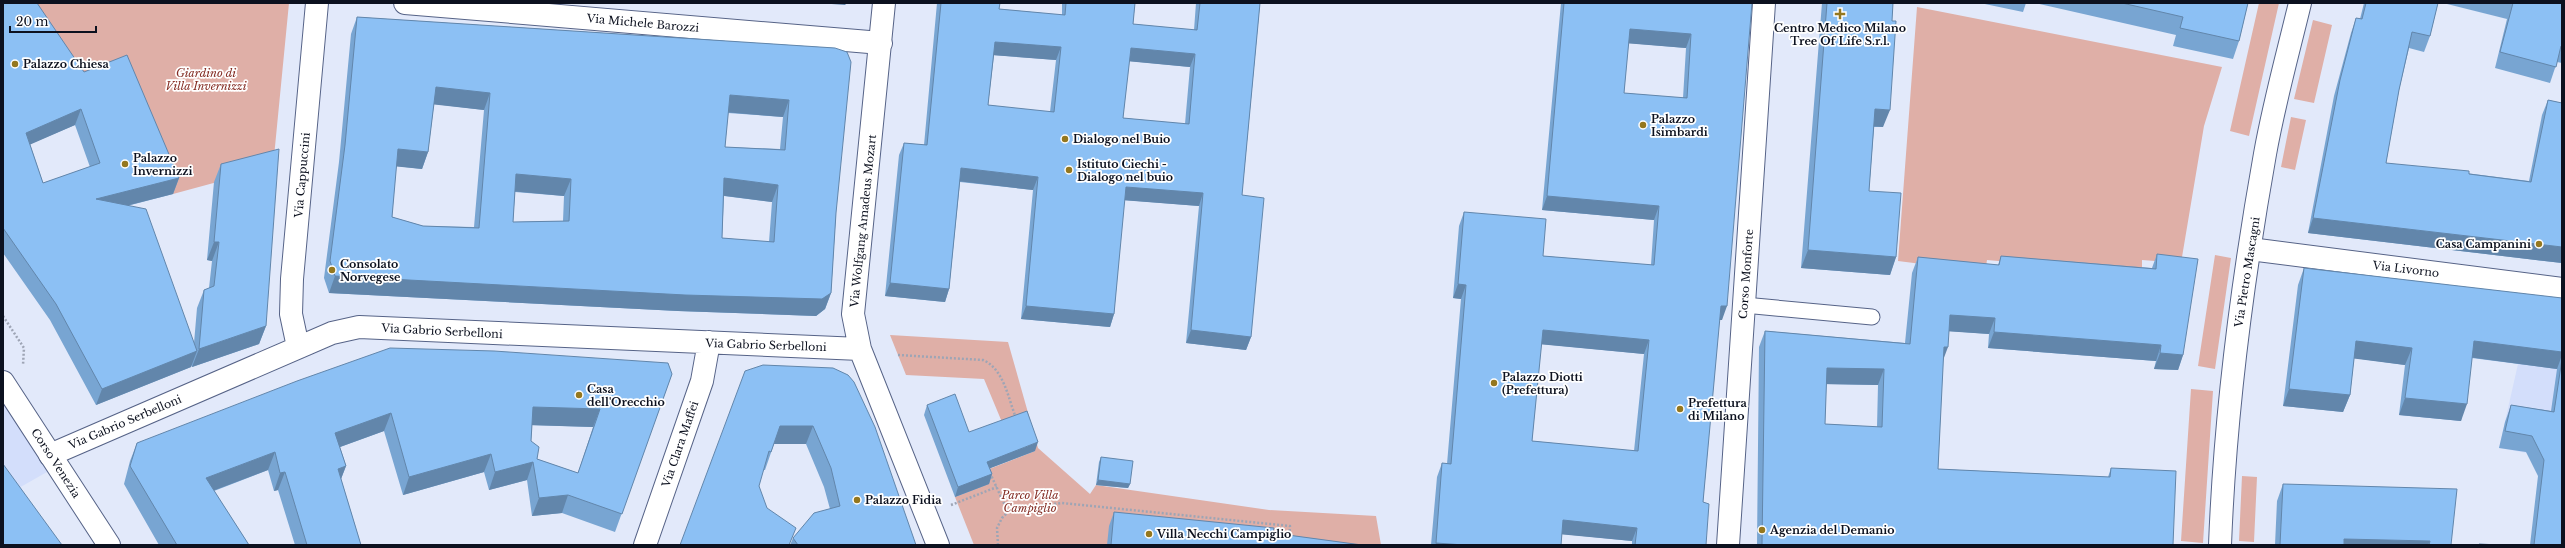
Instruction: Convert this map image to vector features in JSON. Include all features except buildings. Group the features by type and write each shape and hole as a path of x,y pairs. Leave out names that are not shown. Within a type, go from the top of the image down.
{"street":[{"name":"Via Cappuccini","path":"298,347 291,314 292,279 317,3"},
{"name":"Via Michele Barozzi","path":"405,3 881,43"},
{"name":"Via Wolfgang Amadeus Mozart","path":"884,3 853,314 860,349 938,545"},
{"name":"Corso Monforte","path":"1728,545 1764,3"},
{"name":"Via Pietro Mascagni","path":"2220,545 2223,470 2232,377 2250,249 2265,152 2300,3"},
{"name":"Via Livorno","path":"2250,249 2562,289"},
{"name":"Via Gabrio Serbelloni","path":"50,455 298,347 332,333 359,327 860,349"},
{"name":"Via Clara Maffei","path":"645,545 702,381 709,342"},
{"name":"Corso Venezia","path":"7,387 109,545"}],"lane":[{"path":"1744,305 1872,317"}],"path":[{"path":"3,316 24,348 24,364 7,387"},
{"path":"898,355 983,360 992,364 1000,377 1018,422"},
{"path":"988,469 1008,512"},
{"path":"951,505 996,487"},
{"path":"998,545 997,528 1002,518 1008,512 1017,508 1062,503 1290,526 1288,545"}],"shaded area":[{"path":"2562,316 2562,430 2532,454 2499,448 2518,364"},
{"path":"3,394 54,468 3,497"}],"green space":[{"name":"Giardino di Villa Invernizzi","path":"21,3 289,3 273,167 173,194 78,88"},
{"path":"2259,3 2279,3 2249,136 2230,131"},
{"path":"1917,7 2222,67 2204,126 2181,263 2142,260 2142,274 1987,260 1985,272 1898,261"},
{"path":"2313,20 2332,25 2314,103 2294,99"},
{"path":"2291,117 2306,120 2295,170 2281,167"},
{"path":"2215,255 2231,258 2215,369 2198,366"},
{"name":"Parco Villa Campiglio","path":"890,335 1008,342 1038,448 1090,494 1096,485 1269,510 1376,516 1381,545 974,545 955,497 988,484 984,471 1035,451 1004,427 984,379 906,375"},
{"path":"2191,389 2213,391 2203,543 2181,541"},
{"path":"2242,476 2257,477 2254,542 2239,541"}],"place":[{"name":"Centro Medico Milano Tree Of Life S.r.l.","path":"1840,14"},
{"name":"Palazzo Chiesa","path":"15,64"},
{"name":"Palazzo Isimbardi","path":"1643,125"},
{"name":"Dialogo nel Buio","path":"1065,139"},
{"name":"Palazzo Invernizzi","path":"125,164"},
{"name":"Istituto Ciechi - Dialogo nel buio","path":"1069,170"},
{"name":"Casa Campanini","path":"2539,244"},
{"name":"Consolato Norvegese","path":"332,270"},
{"name":"Palazzo Diotti (Prefettura)","path":"1494,383"},
{"name":"Casa dell'Orecchio","path":"579,395"},
{"name":"Prefettura di Milano","path":"1680,409"},
{"name":"Palazzo Fidia","path":"857,500"},
{"name":"Agenzia del Demanio","path":"1762,530"},
{"name":"Villa Necchi Campiglio","path":"1149,534"}]}
